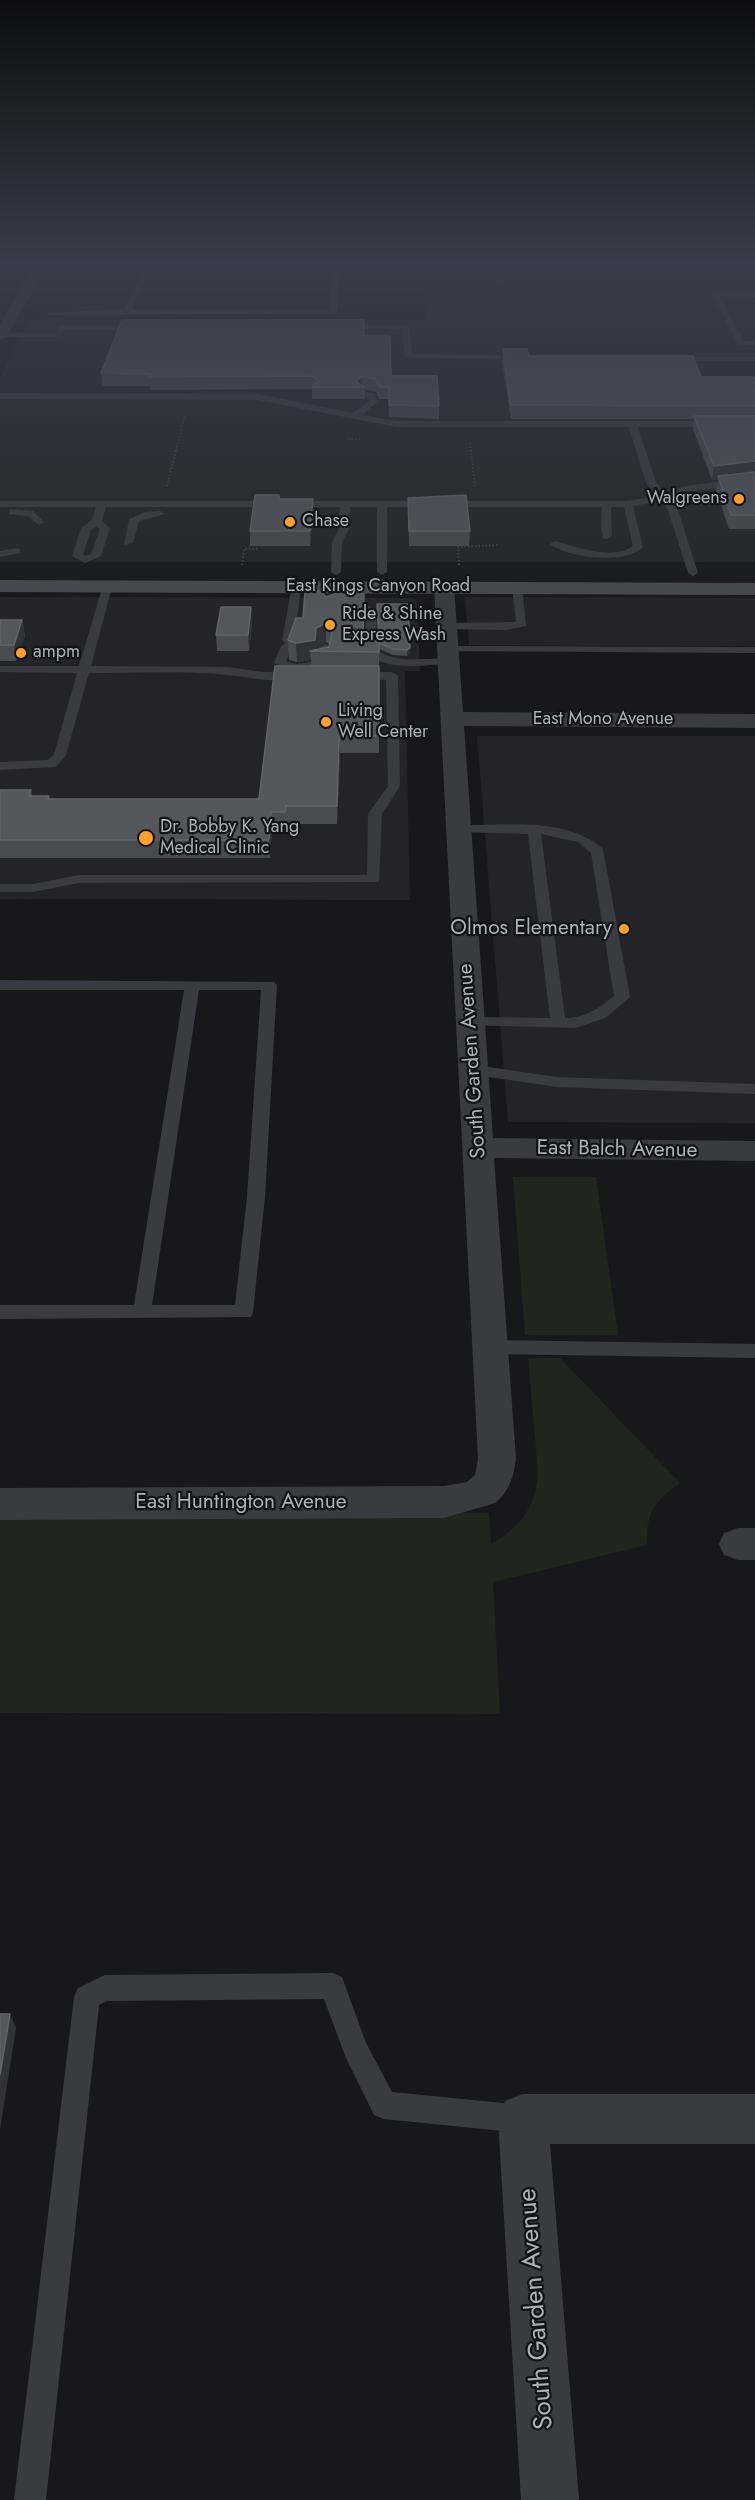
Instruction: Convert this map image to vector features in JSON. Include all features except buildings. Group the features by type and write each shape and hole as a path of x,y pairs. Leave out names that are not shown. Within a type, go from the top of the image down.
{"main road":[{"name":"East Kings Canyon Road","path":"0,572 83,566 241,572 382,572 517,587 755,589"},
{"name":"East Kings Canyon Road","path":"0,586 296,587 452,580 755,573"}],"street":[{"name":"South Garden Avenue","path":"452,580 447,646 497,1459 496,1477 482,1494"},
{"name":"East Mono Avenue","path":"452,719 755,721"},
{"name":"East Balch Avenue","path":"478,1148 755,1151"},
{"name":"East Huntington Avenue","path":"0,1504 444,1502 482,1494"},
{"name":"South Garden Avenue","path":"523,2119 550,2500"},
{"path":"523,2119 755,2119"}],"lane":[{"path":"0,396 264,398 303,394"},
{"path":"353,417 373,402 372,396 362,394"},
{"path":"264,398 389,424 755,424"},
{"path":"633,424 651,483 673,510 693,573"},
{"path":"0,504 628,504 663,497 677,491 755,480"},
{"path":"707,486 723,492"},
{"path":"97,522 105,528 96,556 83,566 77,556 86,528 97,522 102,504"},
{"path":"336,572 337,542 344,529 345,504"},
{"path":"382,504 382,572"},
{"path":"569,541 591,546 604,545 607,538 604,526 608,512 606,504"},
{"path":"555,544 582,553 621,554 636,550 637,538 628,504"},
{"path":"0,513 39,522"},
{"path":"128,543 136,517 174,514"},
{"path":"0,554 16,551"},
{"path":"0,766 52,764 57,759 107,586"},
{"path":"296,587 287,643 280,663 296,668 324,663 325,647"},
{"path":"329,609 353,604 371,610 371,651 377,657 399,661 522,624 517,587"},
{"path":"447,646 755,650"},
{"path":"0,669 228,670 263,676 392,676 394,786 375,814 374,879 79,879 33,888 0,888"},
{"path":"459,829 548,830 583,839 597,852 622,998 600,1015 576,1023 471,1022"},
{"path":"534,829 558,1024"},
{"path":"0,985 269,985 256,1197 244,1312 0,1312"},
{"path":"142,1312 192,985"},
{"path":"474,1070 557,1082 755,1089"},
{"path":"491,1347 755,1351"},
{"path":"30,2500 87,1998 105,1988 333,1986 355,2049 384,2105 523,2119"}],"path":[{"path":"156,504 164,500 184,420"},
{"path":"466,504 476,500 468,424"},
{"path":"452,580 458,548 498,545"},
{"path":"241,572 244,549 256,549 257,546"}],"shaded area":[{"path":"0,385 755,385 755,562 0,562"},
{"path":"0,597 410,598 417,601 420,671 405,671 410,900 0,899"},
{"path":"465,597 755,598 755,646 469,645"},
{"name":"Olmos Elementary","path":"477,736 755,736 755,1123 508,1122"},
{"path":"513,1177 596,1177 618,1335 525,1335"},
{"path":"528,1358 560,1358 680,1483 653,1509 648,1524 647,1545 493,1582 500,1714 0,1713 0,1513 489,1513 491,1544 519,1523 530,1506 537,1484 538,1472"}],"place":[{"name":"Walgreens","path":"739,499"},
{"name":"Chase","path":"290,522"},
{"name":"Ride & Shine Express Wash","path":"330,625"},
{"name":"ampm","path":"21,653"},
{"name":"Living Well Center","path":"326,722"},
{"name":"Dr. Bobby K. Yang Medical Clinic","path":"146,838"},
{"name":"Olmos Elementary","path":"624,929"}]}
